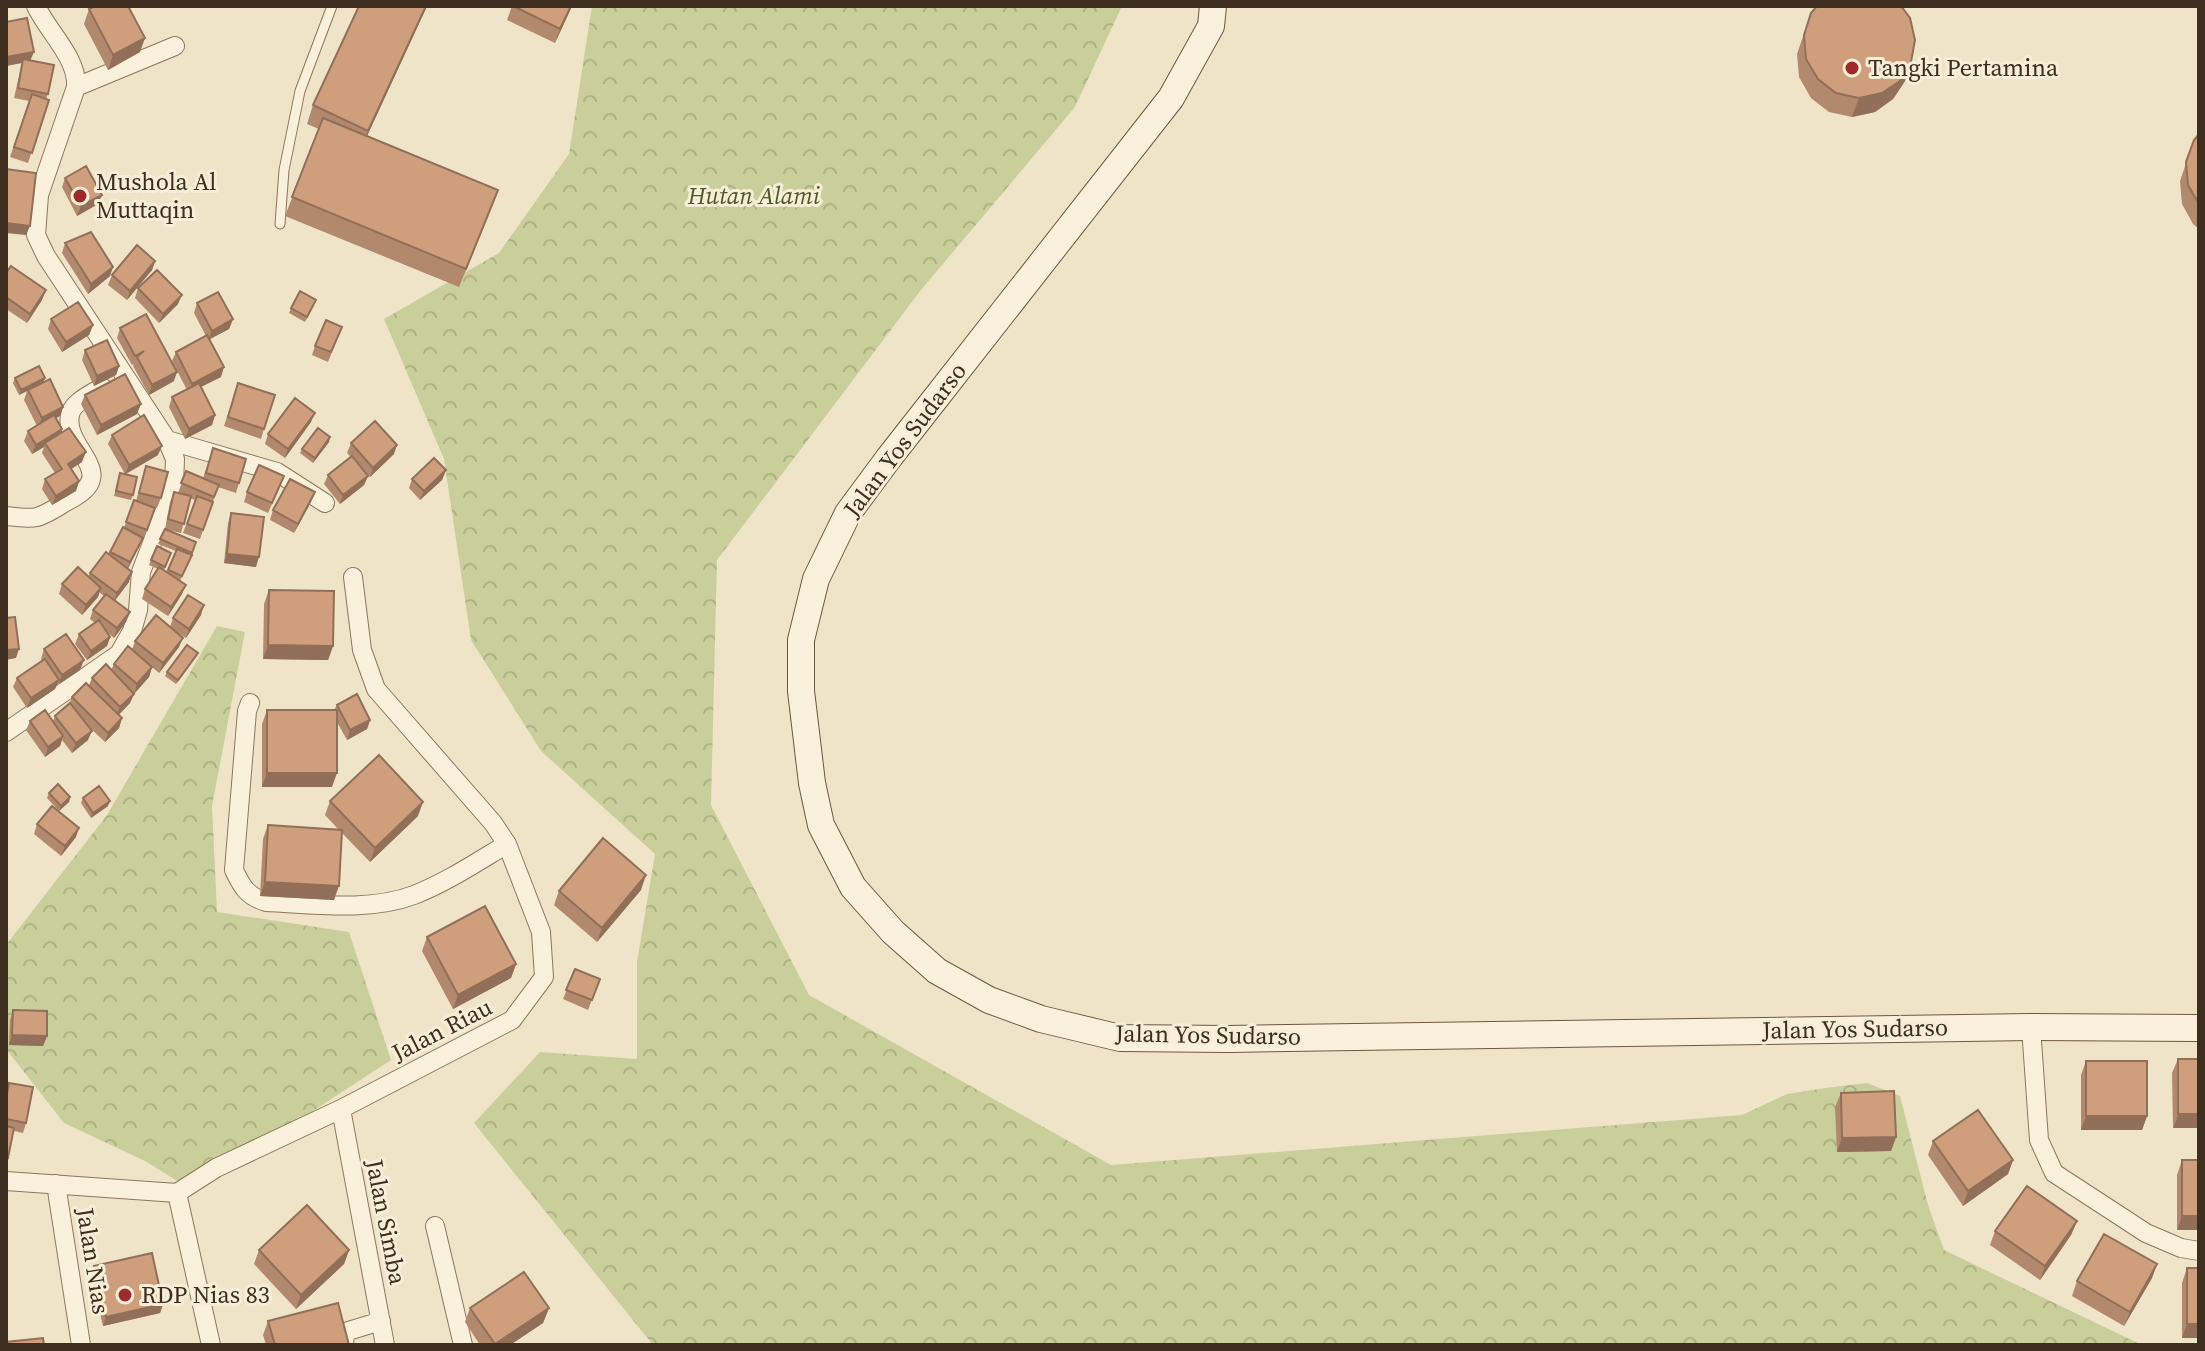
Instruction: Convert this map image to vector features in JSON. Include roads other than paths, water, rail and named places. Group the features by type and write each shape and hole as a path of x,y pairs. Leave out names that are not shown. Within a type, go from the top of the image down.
{"main road":[{"name":"Jalan Yos Sudarso","path":"1213,6 1211,26 1171,98 848,513 816,579 801,640 801,691 812,783 821,825 853,887 893,932 937,971 989,1000 1041,1019 1120,1038 2031,1027 2199,1028"}],"street":[{"path":"6,732 119,654 132,631 138,610 141,572 174,485 175,459 167,440 46,256 36,235 39,195 76,87 76,76 71,62 36,6"},
{"path":"76,87 175,46"},
{"path":"6,516 37,517 86,491 91,481 90,466 71,431 70,416 73,407 125,372"},
{"path":"167,440 277,472 325,503"},
{"name":"Jalan Riau","path":"177,1193 216,1168 341,1109 512,1020 544,977 541,932 507,844 493,823 376,689 362,650 353,577"},
{"path":"250,703 234,870 245,892 254,898 266,902 371,904 412,896 507,844"},
{"path":"2031,1027 2039,1140 2054,1173 2146,1233 2181,1248 2199,1251"},
{"name":"Jalan Simba","path":"341,1109 385,1345"},
{"path":"6,1181 177,1193 211,1345"},
{"name":"Jalan Nias","path":"56,1184 81,1345"},
{"path":"435,1226 463,1345"},
{"path":"344,1345 345,1332 381,1321"}],"lane":[{"path":"280,224 284,170 300,91 332,6"}],"place":[{"name":"Tangki Pertamina","path":"1852,68"},
{"name":"Mushola Al Muttaqin","path":"80,196"},
{"name":"RDP Nias 83","path":"125,1295"}],"park label":[{"name":"Hutan Alami","path":"754,196"}]}
